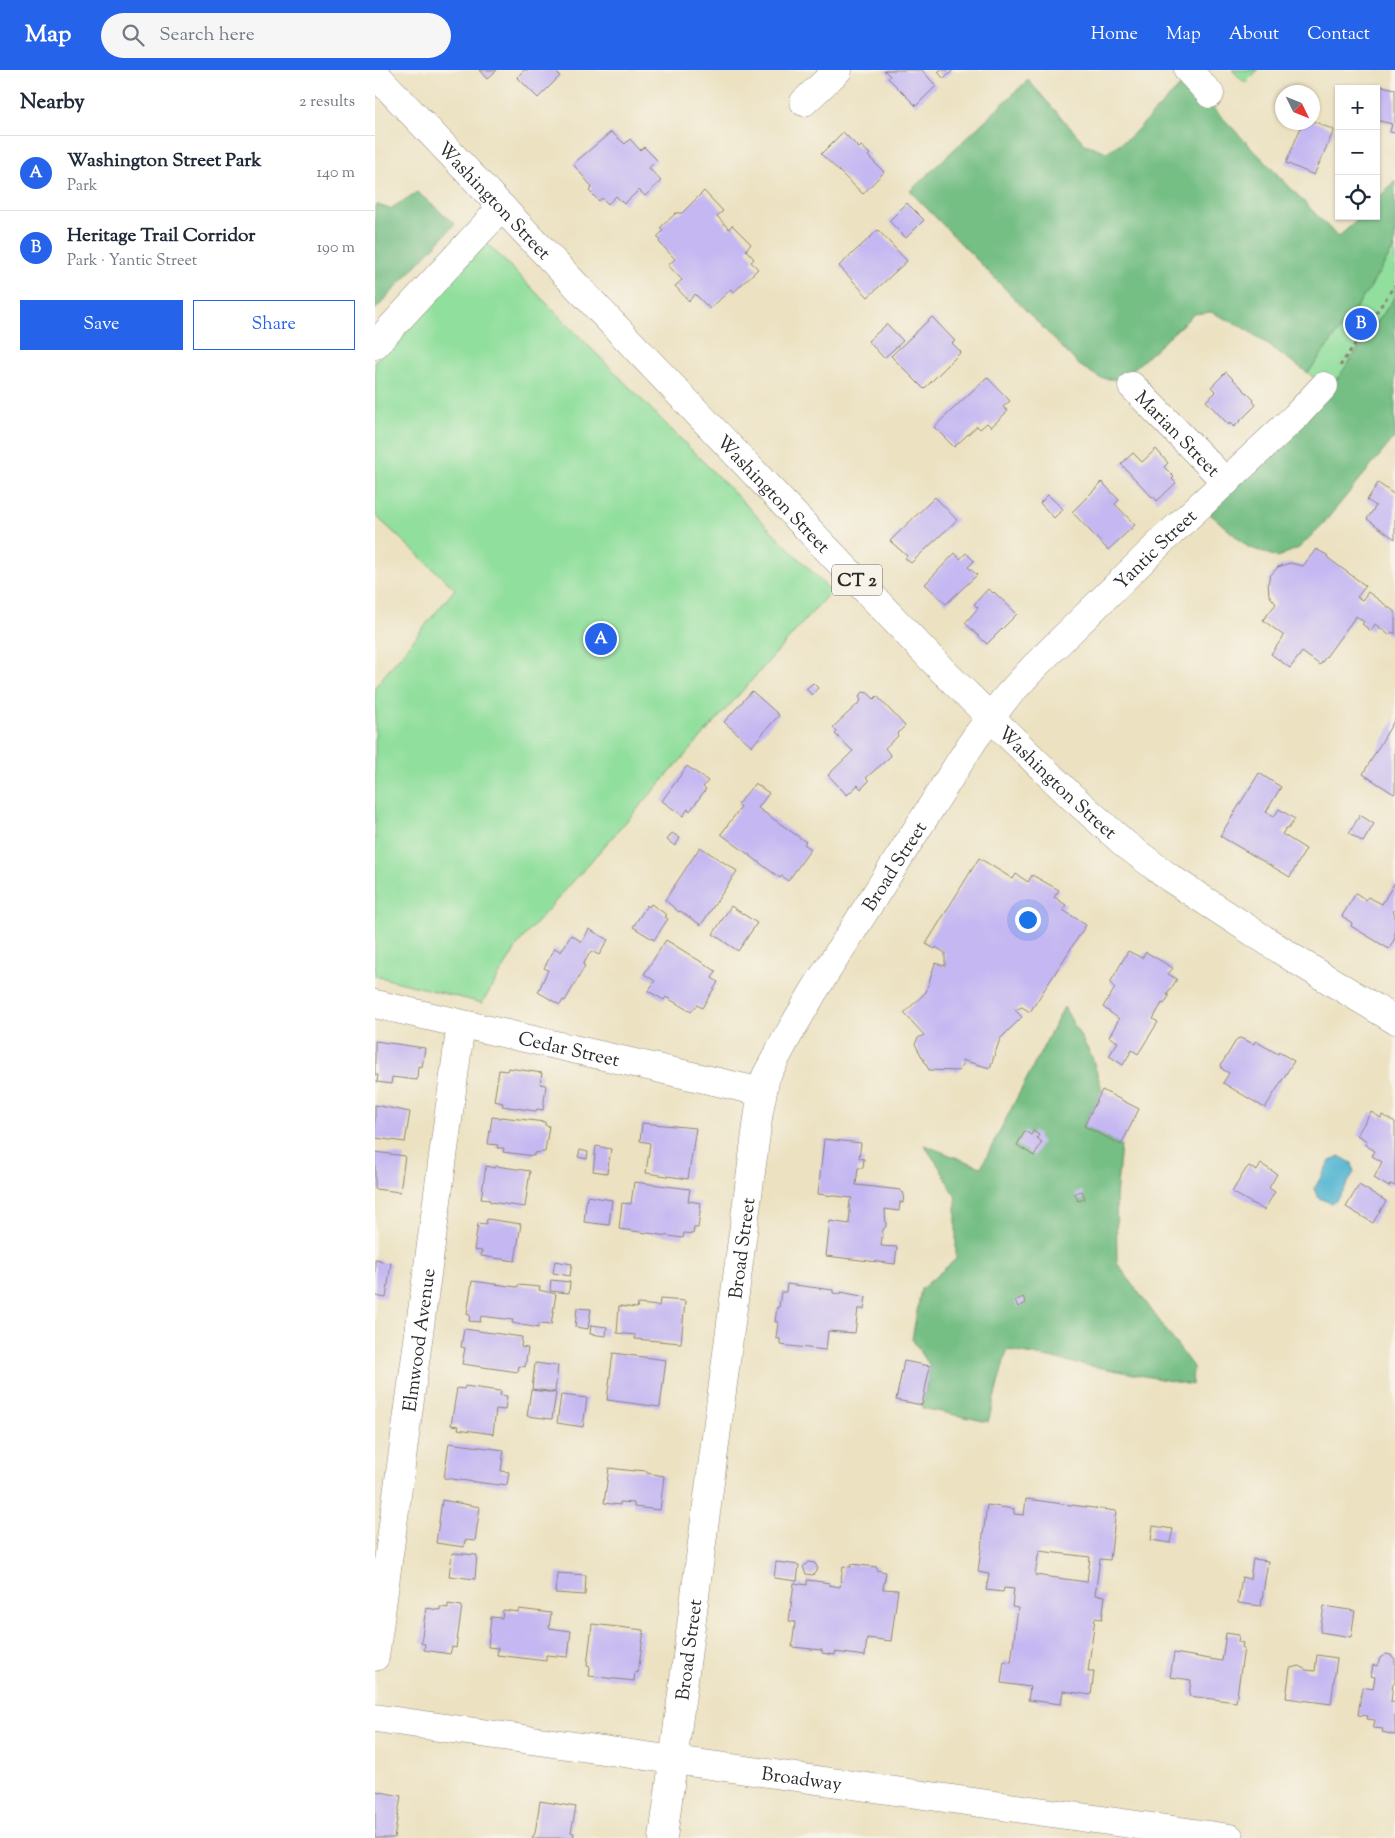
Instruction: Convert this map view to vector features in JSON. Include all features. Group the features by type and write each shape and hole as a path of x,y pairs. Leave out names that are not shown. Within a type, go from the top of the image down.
{"main road":[{"path":"804,102 838,70"},
{"path":"1187,70 1210,94"},
{"name":"Washington Street","path":"375,74 989,718 1089,813 1155,868 1209,905 1395,1020"},
{"path":"375,345 502,207"},
{"name":"Marian Street","path":"1132,386 1226,482"},
{"name":"Yantic Street","path":"989,718 1038,663 1163,540 1305,407 1324,386"},
{"name":"Broad Street","path":"663,1838 762,1092 771,1065 814,990 989,718"},
{"name":"Cedar Street","path":"375,1004 762,1092"},
{"name":"Elmwood Avenue","path":"375,1657 461,1024"},
{"name":"Broadway","path":"375,1718 1230,1838"}],"path":[{"path":"1324,386 1395,285"}],"green space":[{"path":"1232,70 1258,70 1245,83"},
{"path":"1028,80 1085,144 1107,152 1130,137 1186,80 1338,237 1357,220 1380,220 1380,197 1395,180 1395,245 1370,288 1308,373 1243,327 1211,312 1194,314 1138,365 1118,380 1100,378 1079,365 910,191"},
{"path":"417,192 455,224 375,310 375,204 390,209"},
{"path":"485,241 831,591 521,940 482,1003 375,976 375,687 455,589 375,515 375,361"},
{"path":"1395,247 1395,297 1328,389 1308,373 1360,302"},
{"path":"1395,297 1395,437 1323,524 1299,548 1277,557 1248,547 1209,513 1328,389"},
{"path":"1064,1007 1092,1057 1102,1090 1084,1126 1121,1145 1116,1197 1117,1263 1193,1367 1192,1385 1007,1350 988,1422 922,1408 930,1366 912,1339 921,1289 956,1259 956,1198 940,1168 924,1145 981,1167"}],"water":[{"path":"1339,1156 1352,1163 1354,1172 1341,1195 1330,1203 1318,1197 1314,1189 1330,1161"}],"building":[{"path":"479,70 497,70 487,79"},
{"path":"524,70 554,70 560,76 538,98 517,77"},
{"path":"884,70 922,70 936,86 916,106 888,78 890,76"},
{"path":"940,70 953,70 944,79 938,72"},
{"path":"1380,85 1395,89 1395,133 1390,132 1392,124 1380,121"},
{"path":"1320,124 1334,130 1314,175 1286,163 1300,130 1320,130"},
{"path":"611,132 625,144 630,139 640,150 644,147 657,160 649,168 661,181 645,196 639,190 624,204 616,196 608,204 602,198 599,201 589,191 592,187 573,164"},
{"path":"843,132 859,148 861,146 870,154 868,156 884,172 863,194 821,154"},
{"path":"704,191 723,211 717,216 729,229 732,225 751,244 746,250 754,259 751,262 758,269 734,292 731,289 710,309 695,294 689,301 675,286 682,280 668,265 675,259 659,242 660,240 657,237 663,231 660,228 676,213 682,213"},
{"path":"907,203 924,220 906,238 889,221"},
{"path":"878,230 907,261 868,297 839,266"},
{"path":"932,317 955,341 952,343 961,352 924,389 891,356"},
{"path":"887,324 903,341 884,358 868,341"},
{"path":"1226,372 1254,400 1256,405 1234,427 1230,423 1229,425 1206,401 1216,392 1211,387"},
{"path":"987,377 1010,401 1003,407 1008,411 991,427 987,423 980,429 977,426 954,447 934,427"},
{"path":"1156,449 1168,463 1164,467 1174,477 1172,479 1176,483 1157,501 1121,464 1133,453 1142,462"},
{"path":"1102,482 1119,500 1115,504 1135,525 1108,550 1072,512"},
{"path":"1378,483 1395,495 1395,539 1367,519 1376,506 1367,500"},
{"path":"1048,495 1063,509 1054,518 1040,503"},
{"path":"935,497 957,520 911,563 905,558 907,556 890,541"},
{"path":"1316,549 1327,555 1328,558 1366,586 1357,597 1362,600 1368,592 1395,612 1395,634 1392,632 1389,635 1375,624 1371,631 1356,616 1320,665 1302,652 1290,668 1271,654 1284,636 1263,620 1276,604 1269,595 1268,582 1270,576 1278,567 1290,563 1303,566"},
{"path":"955,553 960,559 966,553 974,561 968,567 977,575 946,604 925,584"},
{"path":"988,589 994,592 1017,614 987,644 965,623 978,608 974,604"},
{"path":"813,683 818,688 812,695 806,689"},
{"path":"752,691 779,715 752,746 724,722"},
{"path":"863,692 868,693 874,699 877,696 905,726 897,734 898,736 885,748 891,756 866,778 869,781 861,789 858,785 847,795 828,775 853,751 835,734 837,732 833,727 861,701 859,696"},
{"path":"1395,719 1395,793 1394,794 1363,774"},
{"path":"687,766 708,781 703,787 706,789 690,811 688,809 683,816 662,801"},
{"path":"1259,773 1281,787 1266,812 1274,817 1279,809 1295,819 1282,834 1306,849 1290,877 1220,836"},
{"path":"755,783 769,793 758,808 806,842 804,844 811,849 788,881 782,876 780,878 721,834 741,807 738,804"},
{"path":"1360,815 1374,824 1363,842 1349,833"},
{"path":"672,833 680,838 675,846 667,840"},
{"path":"700,847 737,871 701,925 679,912 665,900"},
{"path":"979,858 1013,879 1016,874 1028,882 1032,875 1059,890 1054,897 1066,905 1063,910 1086,925 1030,1012 1022,1007 1015,1010 1022,1017 1000,1039 990,1068 962,1060 963,1065 958,1071 929,1070 915,1044 918,1038 924,1035 904,1013 926,992 935,963 945,966 945,953 936,947 935,949 926,944"},
{"path":"1395,882 1395,909 1393,912 1395,913 1395,938 1389,949 1351,926 1352,923 1342,916 1356,893 1366,900 1368,897 1382,904"},
{"path":"651,904 667,915 665,917 668,919 654,940 633,927 647,905 649,907"},
{"path":"731,906 757,923 738,951 713,934"},
{"path":"589,929 608,940 599,955 591,951 583,965 585,966 565,1001 563,1000 560,1005 538,992 548,970 544,968 555,948 561,952 571,935 582,942"},
{"path":"666,940 716,971 712,978 718,982 702,1008 697,1005 691,1012 666,997 664,1000 648,991 655,981 644,974"},
{"path":"1128,951 1142,958 1146,952 1173,968 1168,974 1177,979 1167,995 1169,996 1164,1004 1162,1003 1153,1019 1158,1022 1138,1054 1132,1050 1123,1065 1109,1056 1118,1042 1109,1037 1119,1019 1103,1007 1115,988 1110,983"},
{"path":"1240,1038 1254,1044 1255,1041 1294,1061 1265,1108 1223,1083 1229,1073 1222,1069 1221,1065 1237,1039"},
{"path":"375,1041 425,1048 422,1067 418,1066 417,1080 392,1077 391,1084 377,1082 378,1075 375,1075"},
{"path":"508,1068 542,1073 540,1084 546,1085 543,1110 537,1109 536,1111 502,1106 503,1103 494,1101 499,1070 507,1071"},
{"path":"1102,1090 1139,1109 1121,1145 1084,1126"},
{"path":"375,1105 410,1112 405,1142 375,1138"},
{"path":"1371,1112 1381,1118 1382,1115 1395,1122 1395,1186 1390,1184 1389,1187 1374,1178 1382,1162 1372,1156 1375,1151 1365,1145 1367,1141 1357,1135"},
{"path":"492,1117 545,1122 545,1125 549,1126 545,1152 534,1153 534,1156 503,1152 504,1148 497,1148 498,1145 488,1144"},
{"path":"642,1123 696,1128 688,1179 646,1173 650,1143 640,1141"},
{"path":"1025,1131 1031,1135 1033,1131 1039,1135 1037,1138 1042,1142 1034,1156 1017,1145"},
{"path":"824,1139 861,1143 859,1158 864,1159 863,1168 858,1168 856,1185 901,1190 904,1193 903,1203 900,1202 899,1211 885,1209 886,1226 883,1230 881,1246 897,1247 895,1264 826,1256 830,1221 849,1224 849,1209 852,1198 818,1194"},
{"path":"596,1146 611,1149 607,1173 593,1171"},
{"path":"580,1150 588,1152 587,1159 578,1157"},
{"path":"375,1152 405,1156 400,1192 375,1189"},
{"path":"1261,1164 1277,1174 1269,1188 1275,1192 1264,1210 1232,1192 1249,1166 1257,1171"},
{"path":"486,1166 530,1171 525,1207 481,1199"},
{"path":"634,1182 690,1189 688,1201 701,1203 698,1228 694,1228 693,1234 684,1233 683,1238 619,1229 622,1203 631,1204"},
{"path":"1359,1185 1386,1201 1373,1223 1346,1207"},
{"path":"1082,1191 1085,1199 1078,1201 1075,1193"},
{"path":"587,1196 612,1200 609,1225 584,1222"},
{"path":"487,1219 521,1224 515,1261 481,1256 482,1251 474,1250 478,1223 486,1224"},
{"path":"375,1259 391,1263 386,1298 375,1296"},
{"path":"555,1261 572,1264 570,1276 553,1273"},
{"path":"551,1280 570,1282 569,1293 550,1291"},
{"path":"472,1281 517,1287 518,1285 540,1287 539,1290 556,1294 551,1325 539,1324 538,1328 512,1323 513,1320 481,1316 480,1322 469,1321 470,1315 467,1314"},
{"path":"787,1284 833,1290 833,1293 841,1294 841,1292 866,1297 864,1309 858,1309 855,1333 828,1331 826,1350 780,1345 780,1339 776,1338 778,1322 775,1322 781,1292 786,1292"},
{"path":"1023,1297 1026,1303 1018,1307 1015,1301"},
{"path":"660,1299 685,1301 681,1343 635,1339 635,1335 617,1333 619,1306 637,1308 638,1304 659,1306"},
{"path":"577,1308 591,1309 588,1329 575,1327"},
{"path":"591,1325 607,1327 606,1336 590,1334"},
{"path":"464,1329 522,1337 521,1347 528,1348 525,1367 519,1366 518,1372 462,1364 465,1348 461,1347"},
{"path":"613,1353 666,1360 660,1407 607,1400"},
{"path":"904,1361 930,1366 922,1405 896,1400"},
{"path":"535,1363 558,1366 555,1392 532,1389"},
{"path":"465,1386 501,1391 500,1395 507,1396 505,1410 496,1409 493,1434 458,1429 459,1426 451,1425 457,1388 464,1389"},
{"path":"531,1390 556,1393 552,1419 527,1416"},
{"path":"561,1395 587,1398 583,1427 557,1423"},
{"path":"449,1443 504,1450 501,1471 509,1472 507,1485 444,1478"},
{"path":"609,1468 647,1471 647,1473 664,1476 660,1510 634,1507 634,1503 620,1502 620,1505 604,1503"},
{"path":"1026,1499 1116,1511 1110,1560 1100,1559 1095,1595 1105,1596 1102,1619 1095,1618 1088,1672 1094,1672 1091,1695 1063,1691 1061,1704 1028,1700 1030,1687 1001,1683 1004,1661 1011,1662 1018,1608 1012,1607 1014,1589 1004,1588 1003,1592 986,1590 989,1574 978,1572 987,1505 1014,1509 1014,1514 1024,1515","holes":["1039,1551 1090,1557 1087,1582 1035,1575"]},
{"path":"442,1500 480,1507 475,1541 465,1540 464,1547 436,1543"},
{"path":"1153,1526 1173,1529 1170,1543 1151,1540"},
{"path":"452,1553 477,1555 475,1579 449,1576"},
{"path":"1253,1559 1268,1561 1261,1606 1238,1603 1242,1577 1250,1579"},
{"path":"776,1562 799,1565 797,1581 774,1578"},
{"path":"808,1562 815,1563 818,1569 813,1575 806,1574 803,1567"},
{"path":"851,1564 877,1567 877,1570 886,1572 883,1589 898,1590 891,1641 867,1638 865,1656 835,1652 835,1655 822,1653 822,1650 792,1647 795,1622 789,1621 794,1583 807,1585 807,1580 830,1583 829,1585 840,1587 843,1566 851,1567"},
{"path":"557,1573 586,1575 585,1595 555,1593"},
{"path":"448,1604 462,1606 456,1648 452,1647 450,1654 424,1650 425,1644 421,1643 426,1608 440,1610 440,1607 448,1608"},
{"path":"1324,1606 1355,1611 1351,1637 1320,1632"},
{"path":"519,1609 551,1613 549,1628 571,1631 568,1657 546,1655 546,1661 497,1655 498,1648 488,1647 491,1617 502,1618 503,1610 519,1612"},
{"path":"592,1624 644,1630 638,1673 635,1672 634,1681 589,1676 590,1667 587,1666"},
{"path":"1226,1633 1239,1635 1238,1642 1243,1643 1242,1648 1244,1648 1236,1702 1189,1696 1191,1680 1170,1677 1174,1653 1222,1661"},
{"path":"1386,1654 1391,1655 1395,1659 1395,1683 1393,1683 1391,1702 1395,1702 1395,1735 1382,1732 1383,1729 1373,1728 1375,1720 1367,1719 1368,1716 1358,1715 1362,1687 1373,1689 1375,1677 1371,1676 1373,1665 1377,1666 1380,1658"},
{"path":"1317,1655 1337,1658 1331,1704 1286,1698 1290,1668 1300,1666 1306,1670 1315,1671"},
{"path":"375,1791 401,1796 394,1838 375,1838"},
{"path":"540,1801 576,1807 571,1832 574,1833 573,1838 532,1838 535,1833"}],"place":[{"name":"Heritage Trail Corridor","path":"1361,324"},
{"name":"Washington Street Park","path":"601,639"}]}
